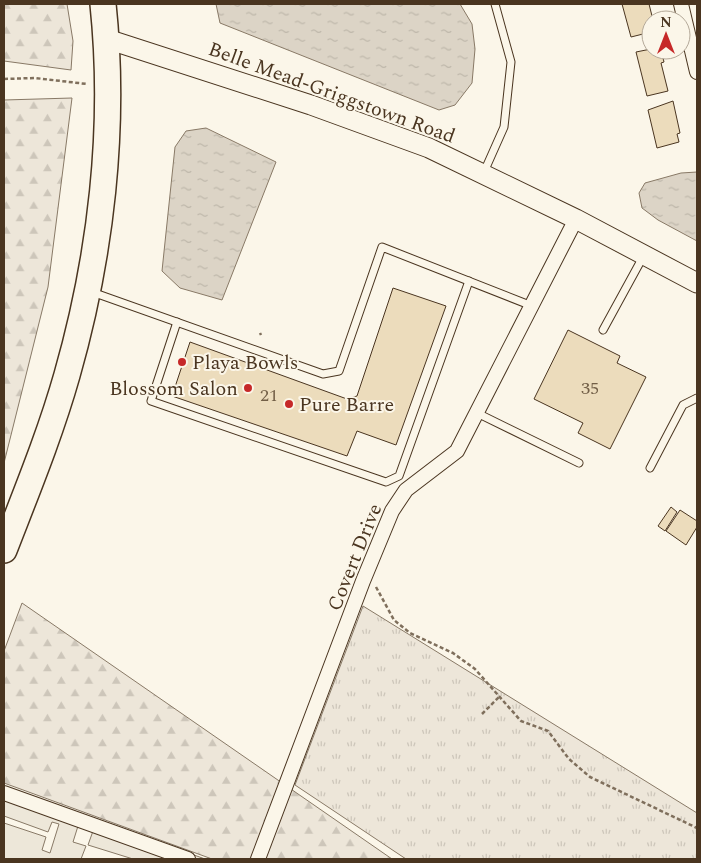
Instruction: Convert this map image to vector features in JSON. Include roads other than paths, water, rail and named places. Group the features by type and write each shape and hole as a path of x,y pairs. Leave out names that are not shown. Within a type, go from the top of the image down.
{"highway":[{"path":"4,550 48,435 64,386 78,334 98,230 106,155 109,90 107,39 103,4"}],"street":[{"path":"682,4 697,72"},
{"name":"Belle Mead-Griggstown Road","path":"107,39 374,126 429,148 576,219 697,283"},
{"name":"Covert Drive","path":"258,859 363,581 392,511 406,490 457,450 576,219"},
{"path":"4,793 188,859"}],"lane":[{"path":"483,173 504,127 511,62 495,4"},
{"path":"87,290 323,374 339,371 382,248 532,306"},
{"path":"603,330 644,255"},
{"path":"177,322 151,401 386,482 399,476 469,281"},
{"path":"650,468 683,405 697,398"},
{"path":"477,413 579,463"},
{"path":"399,476 406,490"}],"water":[{"path":"216,4 460,4 472,24 475,49 472,83 455,105 439,110 220,23"},
{"path":"206,128 276,162 222,300 180,288 162,271 175,147 186,131"},
{"path":"697,172 697,241 658,220 642,208 639,193 645,183 681,173"}],"place":[{"name":"Playa Bowls","path":"182,362"},
{"name":"Blossom Salon","path":"248,388"},
{"name":"Pure Barre","path":"289,404"}]}
